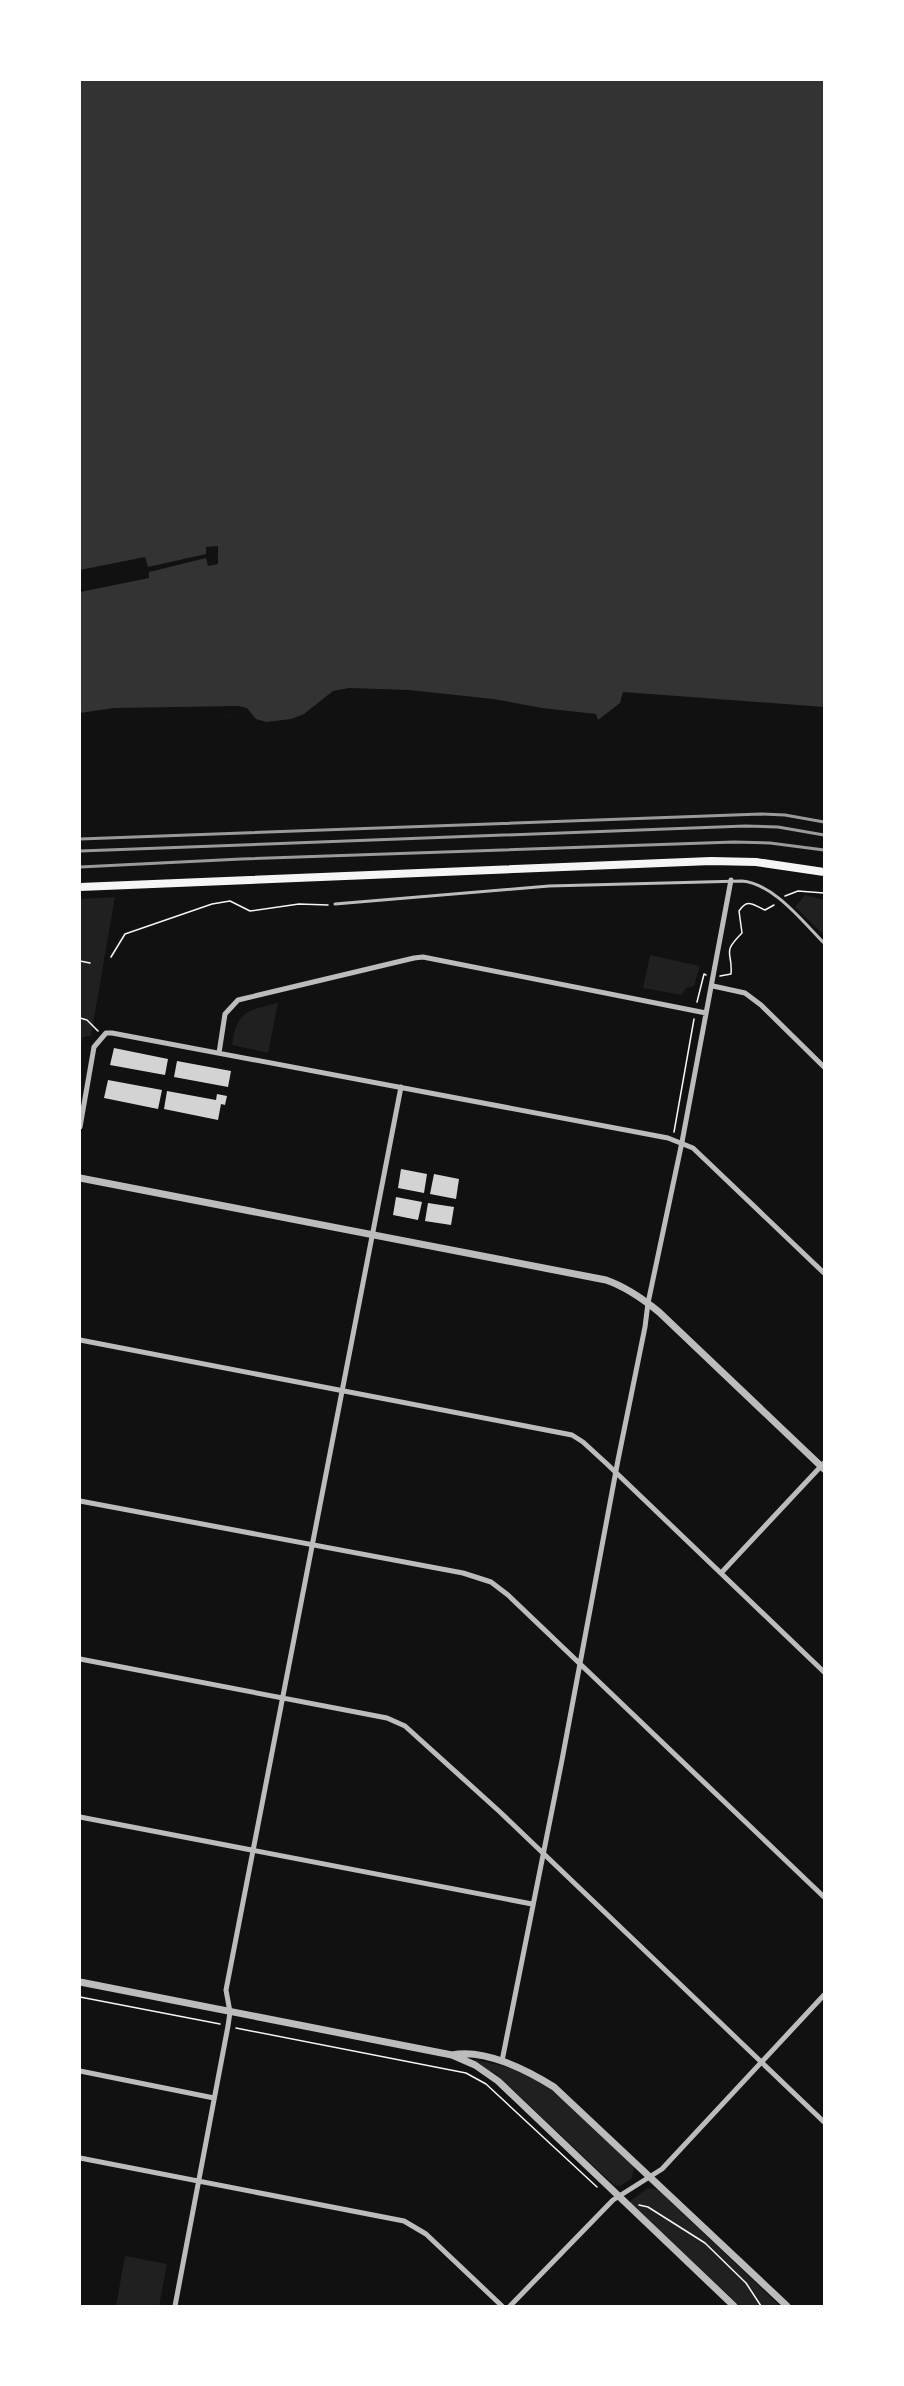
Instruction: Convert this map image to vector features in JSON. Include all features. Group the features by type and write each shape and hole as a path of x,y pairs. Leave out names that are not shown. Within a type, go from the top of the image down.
{"main road":[{"path":"80,887 711,861 756,862 825,872"}],"street":[{"path":"502,2061 731,880"},
{"path":"219,1053 225,1014 238,1000 414,958 435,959 706,1013"},
{"path":"712,986 744,993 761,1005 825,1067"},
{"path":"80,1127 93,1047 101,1034 112,1032 682,1142 693,1148 825,1273"},
{"path":"175,2307 230,2012 226,1990 401,1087"},
{"path":"80,1178 606,1280 629,1290 648,1303 824,1466 722,1572"},
{"path":"80,1340 562,1432 583,1442 825,1672"},
{"path":"80,1501 463,1573 491,1582 508,1595 825,1897"},
{"path":"80,1659 387,1718 405,1726 446,1762 825,2122"},
{"path":"80,1817 532,1904"},
{"path":"80,1982 452,2055 475,2065 498,2081 734,2307"},
{"path":"510,2307 570,2243 619,2196 662,2169 825,1995"},
{"path":"452,2055 463,2053 502,2061 554,2086 787,2307"},
{"path":"80,2071 214,2098"},
{"path":"80,2158 404,2221 426,2234 502,2307"}],"lane":[{"path":"335,904 549,886 731,880 754,882 767,888 825,943"}],"path":[{"path":"782,898 798,891 825,893"},
{"path":"111,957 125,934 210,905 230,901 250,910 310,903 318,906 335,904"},
{"path":"722,976 731,974 728,961 730,945 742,933 739,911 742,906 749,902 755,903 765,910 777,903"},
{"path":"80,961 90,963"},
{"path":"696,1002 704,974 710,975"},
{"path":"674,1132 694,1017"},
{"path":"80,1018 87,1020 101,1034"},
{"path":"80,1996 223,2025"},
{"path":"235,2027 466,2073 476,2077 592,2185 602,2190"},
{"path":"635,2205 648,2207 705,2243 746,2283 761,2307"}],"shaded area":[{"path":"80,80 824,80 824,707 623,692 620,703 598,720 539,714 471,701 347,695 304,721 262,728 245,716 80,719"},
{"path":"805,895 824,900 824,935 795,907"},
{"path":"115,897 91,1036 83,1037 80,1047 80,899"},
{"path":"650,955 700,966 694,986 686,988 682,995 643,988"},
{"path":"278,1003 268,1053 232,1045 237,1025 245,1014"},
{"path":"465,2058 524,2074 558,2096 575,2109 634,2167 632,2178 620,2186 614,2185 496,2074"},
{"path":"648,2188 658,2190 780,2306 740,2306 629,2202"},
{"path":"125,2256 167,2264 159,2306 116,2306"}],"pier":[{"path":"218,546 218,564 208,566 206,558 149,572 149,578 80,592 80,570 145,557 148,567 206,554 206,547"},
{"path":"349,688 409,690 493,699 542,708 596,714 598,720 595,723 538,717 471,704 427,700 348,698 318,713 305,724 262,731 251,726 239,716 80,722 80,713 114,708 238,706 247,708 256,719 266,722 291,719 304,714 333,691"}],"building":[{"path":"114,1048 168,1059 165,1075 110,1065"},
{"path":"177,1061 231,1071 228,1087 174,1077"},
{"path":"108,1080 162,1090 158,1109 104,1098"},
{"path":"167,1091 216,1100 217,1094 227,1096 225,1105 221,1104 218,1120 164,1109"},
{"path":"401,1169 427,1174 424,1193 398,1188"},
{"path":"434,1174 459,1179 456,1199 430,1194"},
{"path":"396,1197 422,1202 418,1220 393,1215"},
{"path":"428,1203 454,1207 451,1225 425,1221"}],"railway":[{"path":"80,839 761,814 785,815 824,822"},
{"path":"80,851 745,826 778,827 824,835"},
{"path":"80,867 241,859 734,842 770,843 824,850"}]}
